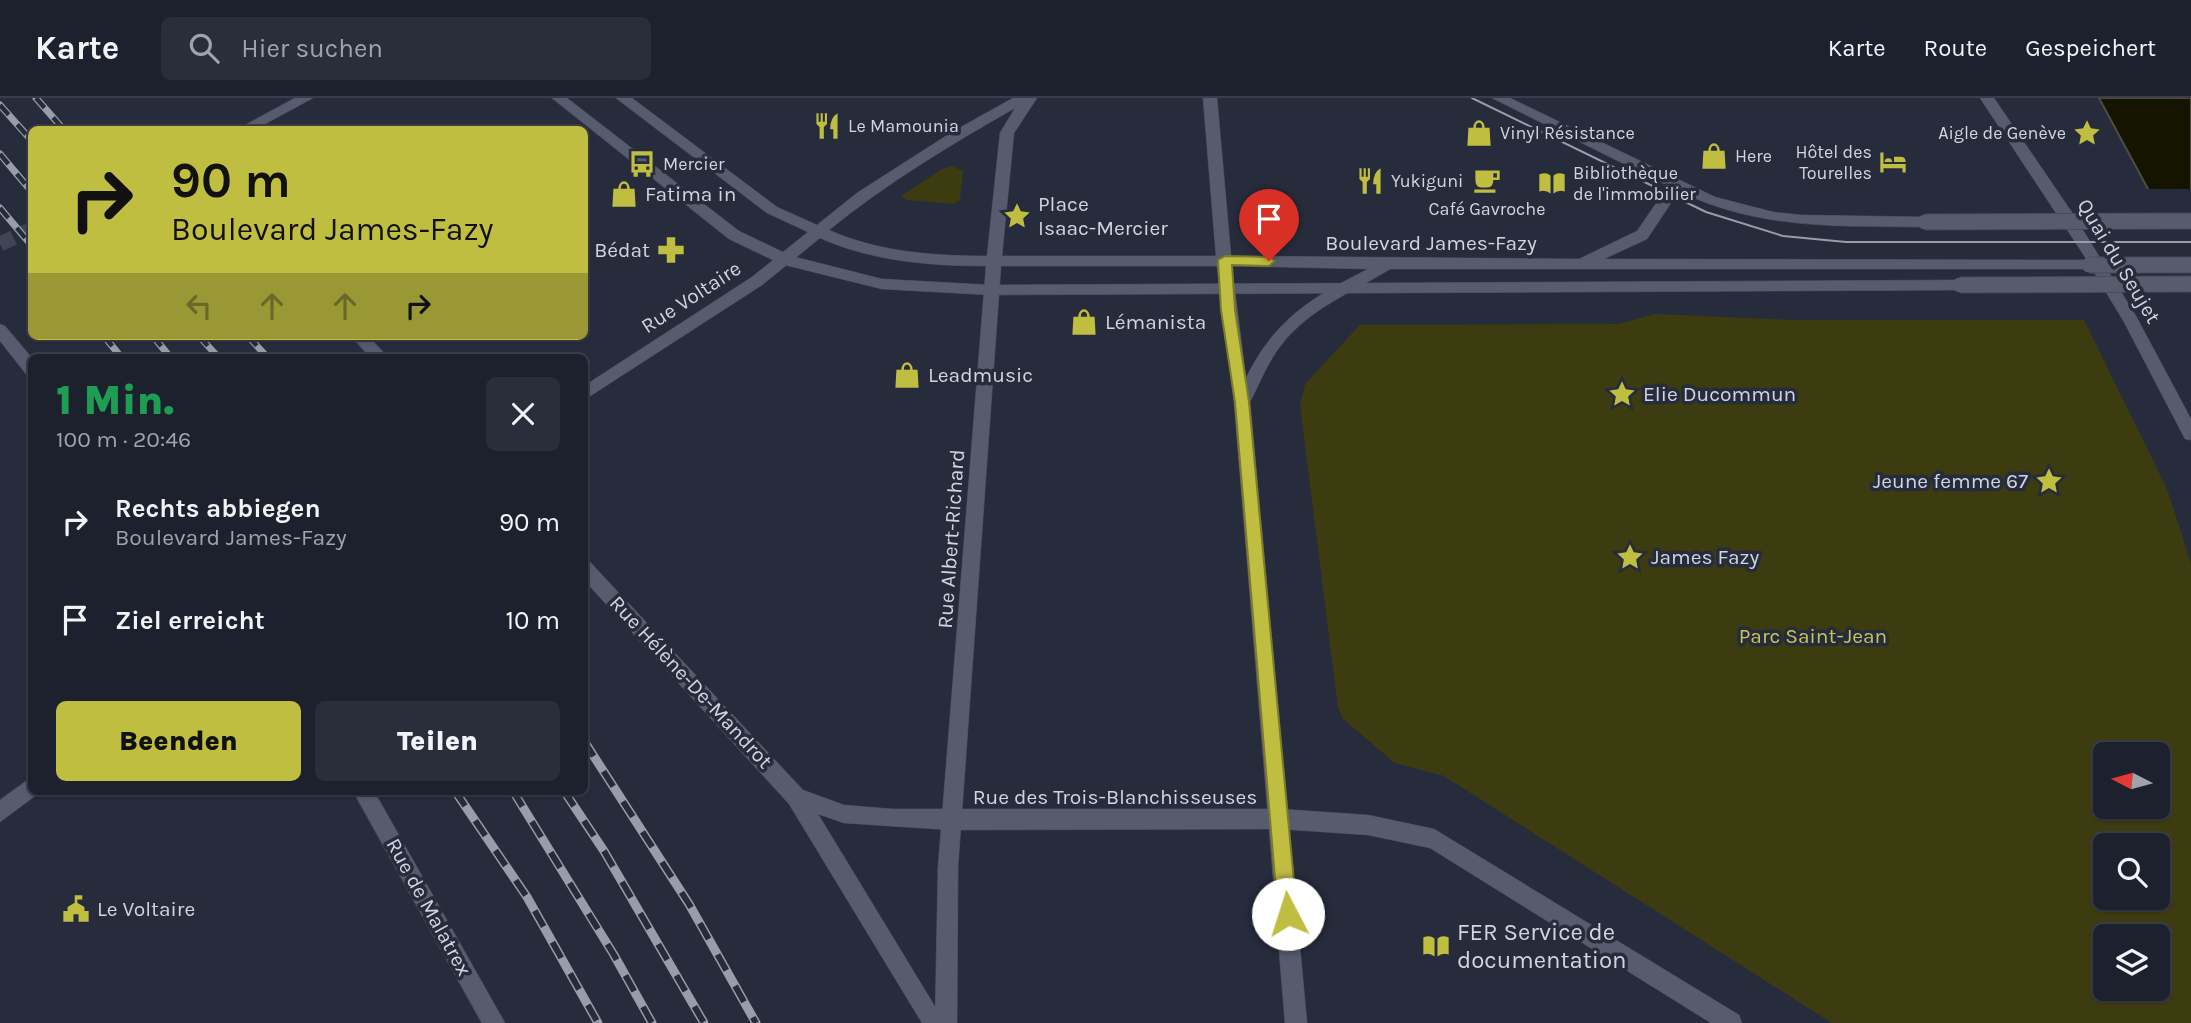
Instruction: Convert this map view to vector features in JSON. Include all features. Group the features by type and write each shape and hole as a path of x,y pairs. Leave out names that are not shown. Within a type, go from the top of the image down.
{"main road":[{"path":"250,126 306,98"},
{"path":"559,98 720,225 760,249 786,260 882,284 991,289 1340,290 2191,284"},
{"name":"Boulevard James-Fazy","path":"623,98 772,210 842,242 900,256 992,261 1225,260 1388,264 2191,265"},
{"path":"818,233 862,196 957,135 1023,98"},
{"path":"992,261 1007,133 1014,117 1030,98"},
{"path":"1210,98 1226,289 1242,402 1296,1023"},
{"path":"1499,98 1711,201 1773,216 1811,220 1925,222 2191,221"},
{"name":"Quai du Seujet","path":"1987,98 2068,217 2124,308 2191,434"},
{"path":"1572,265 1611,251 1642,235 1676,185"},
{"name":"Rue Voltaire","path":"588,391 786,260 818,233"},
{"name":"Rue Albert-Richard","path":"951,820 979,478 992,261"},
{"path":"1242,402 1275,342 1292,323 1317,303 1388,264"},
{"path":"0,330 28,365"},
{"path":"363,340 377,354"},
{"name":"Rue Hélène-De-Mandrot","path":"588,571 796,797 934,1023"},
{"path":"0,813 28,789"},
{"name":"Rue de Malatrex","path":"365,795 494,1023"},
{"name":"Rue Hélène-De-Mandrot","path":"796,797 844,814 951,820"},
{"name":"Rue des Trois-Blanchisseuses","path":"951,820 1280,819 1368,825 1434,839 1731,1023"},
{"path":"946,1023 945,888 951,820"}],"green space":[{"path":"952,166 963,171 960,200 954,204 906,200 901,196 942,169"},
{"name":"Parc Saint-Jean","path":"1655,314 1792,320 2084,320 2167,489 2191,563 2191,1023 1832,1023 1444,776 1395,763 1343,719 1338,708 1300,405 1305,384 1360,325 1619,324"}],"shaded area":[{"path":"2099,98 2191,98 2191,255 2148,189"}],"pier":[{"path":"2144,189 2191,189 2191,258 2188,257"}],"tunnel":[{"path":"0,244 28,231"}],"tram line":[{"path":"1472,98 1706,212 1783,236 1846,242 2191,242"}],"railway":[{"path":"36,98 60,126"},
{"path":"0,105 28,136"},
{"path":"0,154 28,187"},
{"path":"0,208 28,241"},
{"path":"107,340 119,354"},
{"path":"156,340 168,354"},
{"path":"203,340 215,354"},
{"path":"252,340 264,354"},
{"path":"588,747 689,904 756,1023"},
{"path":"458,795 527,897 598,1023"},
{"path":"515,795 614,955 652,1023"},
{"path":"567,795 604,851 704,1023"}],"place":[{"name":"Le Mamounia","path":"827,126"},
{"name":"Vinyl Résistance","path":"1479,133"},
{"name":"Aigle de Genève","path":"2087,133"},
{"name":"Here","path":"1714,156"},
{"name":"Hôtel des Tourelles","path":"1893,162"},
{"name":"Mercier","path":"642,164"},
{"name":"Café Gavroche","path":"1487,180"},
{"name":"Yukiguni","path":"1370,181"},
{"name":"Bibliothèque de l'immobilier","path":"1552,183"},
{"name":"Fatima in","path":"624,194"},
{"name":"Place Isaac-Mercier","path":"1017,216"},
{"name":"Bédat","path":"671,250"},
{"name":"Lémanista","path":"1084,322"},
{"name":"Leadmusic","path":"907,375"},
{"name":"Elie Ducommun","path":"1622,394"},
{"name":"Jeune femme 67","path":"2049,481"},
{"name":"James Fazy","path":"1630,557"},
{"name":"Le Voltaire","path":"76,909"},
{"name":"FER Service de documentation","path":"1436,946"}],"route":[{"path":"1269,261 1225,260 1228,310 1242,402 1288,914"}]}
